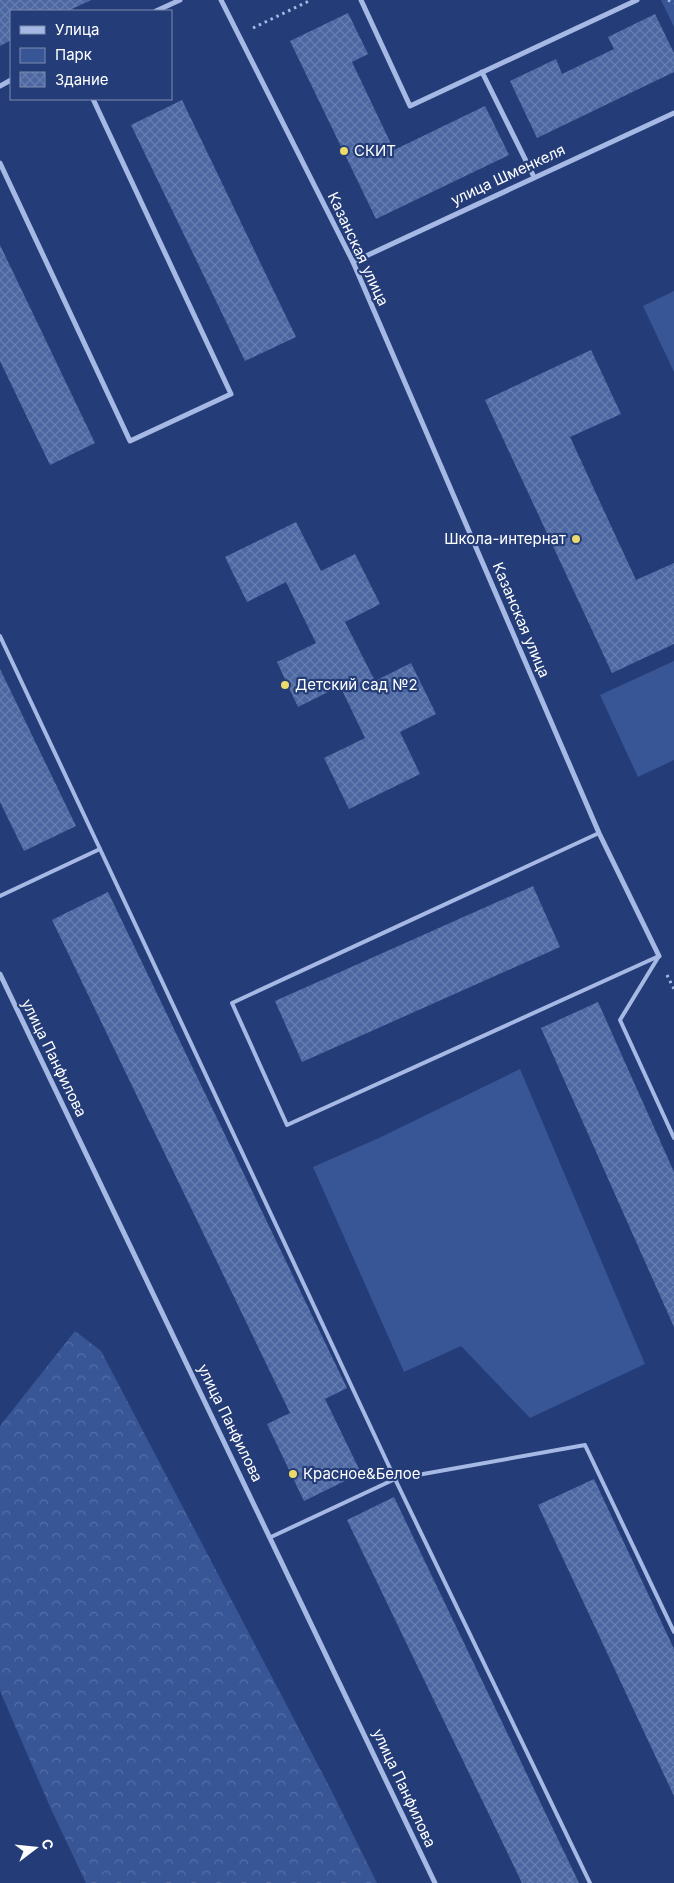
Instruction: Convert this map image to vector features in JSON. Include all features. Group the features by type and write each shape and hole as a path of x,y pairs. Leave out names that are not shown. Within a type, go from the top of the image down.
{"street":[{"path":"158,10 180,0"},
{"name":"Казанская улица","path":"221,0 353,262 599,833 659,956"},
{"path":"360,0 410,106 637,0"},
{"path":"482,72 534,177"},
{"path":"0,163 130,441 231,394 93,100"},
{"name":"улица Шменкеля","path":"353,262 674,113"},
{"name":"улица Панфилова","path":"0,974 435,1883"}],"lane":[{"path":"0,636 395,1479 590,1883"},
{"path":"599,833 232,1003 287,1126 659,956"},
{"path":"0,896 100,849"},
{"path":"659,956 620,1020 674,1138"},
{"path":"270,1537 395,1479 585,1445 674,1632"}],"path":[{"path":"239,35 311,0"},
{"path":"668,0 674,3"}],"green space":[{"path":"661,0 674,0 674,27"},
{"path":"674,291 674,372 643,306"},
{"path":"674,661 674,760 638,777 600,695"},
{"path":"520,1069 645,1364 530,1418 461,1346 404,1372 313,1167 379,1138"},
{"path":"75,1331 101,1351 329,1786 377,1883 86,1883 51,1809 0,1691 0,1426"}],"building":[{"path":"0,0 91,0 70,10 10,10 10,41 0,46"},
{"path":"348,13 368,54 352,62 394,150 485,106 509,155 376,219 290,41"},
{"path":"655,14 674,53 674,72 537,138 510,81 556,59 562,74 614,49 608,37"},
{"path":"182,100 296,337 245,361 131,125"},
{"path":"0,245 95,443 50,465 0,361"},
{"path":"591,350 621,414 570,437 636,580 674,563 674,644 612,673 485,400"},
{"path":"296,522 321,571 355,554 380,604 345,622 375,681 411,663 436,714 400,732 420,774 349,809 324,758 365,738 340,686 298,707 277,662 316,643 286,582 247,602 225,557"},
{"path":"0,669 76,826 24,851 0,802"},
{"path":"533,886 560,947 302,1062 275,1001"},
{"path":"108,892 347,1388 325,1399 361,1473 304,1501 267,1424 290,1413 52,920"},
{"path":"598,1002 674,1172 674,1327 541,1028"},
{"path":"594,1479 674,1649 674,1796 538,1505"},
{"path":"394,1497 579,1883 522,1883 347,1520"}],"place":[{"name":"СКИТ","path":"344,151"},
{"name":"Школа-интернат","path":"576,539"},
{"name":"Детский сад №2","path":"285,685"},
{"name":"Красное&Белое","path":"293,1474"}]}
